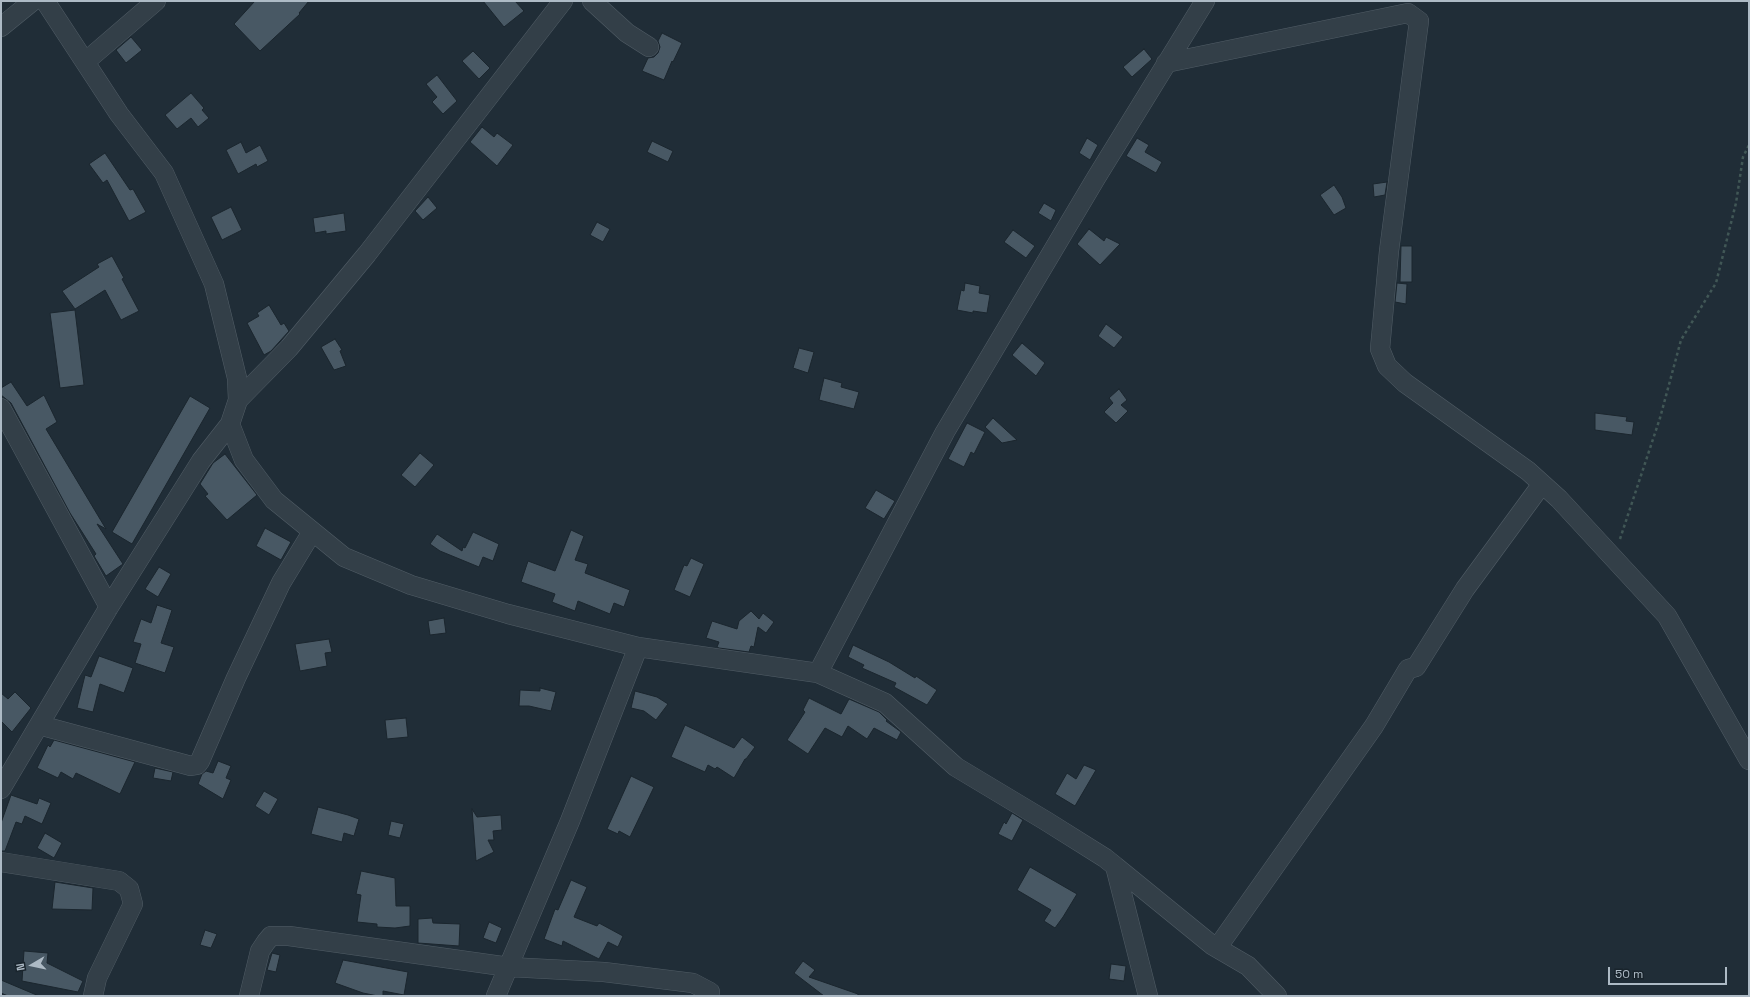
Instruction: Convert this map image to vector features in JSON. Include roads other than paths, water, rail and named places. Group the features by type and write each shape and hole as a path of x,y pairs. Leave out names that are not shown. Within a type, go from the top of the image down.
{"street":[{"path":"1,27 33,1"},
{"path":"1,789 109,607 201,461 230,424 238,400 237,378 214,284 164,173 119,114 45,1"},
{"path":"85,62 156,1"},
{"path":"238,400 289,348 367,254 563,1"},
{"path":"592,1 627,33 649,46"},
{"path":"818,673 945,432 1166,63 1205,1"},
{"path":"1166,63 1408,13 1419,21 1389,251 1380,349 1387,366 1405,383 1522,466 1559,499 1667,616 1749,760"},
{"path":"1,408 109,607"},
{"path":"230,424 244,460 274,500 344,557 412,585 508,614 638,647 818,673 885,703 956,767 1105,858 1217,948 1248,966 1277,996"},
{"path":"1217,948 1374,726 1408,669 1416,667 1465,589 1542,484"},
{"path":"40,725 191,766 196,765 200,762 236,678 281,583 312,532"},
{"path":"496,996 573,813 638,647"},
{"path":"1,862 119,880 129,889 133,904 97,978 92,996"},
{"path":"1115,866 1148,996"},
{"path":"248,996 260,951 271,936 289,936 509,967 626,975 693,983 713,995"}]}
